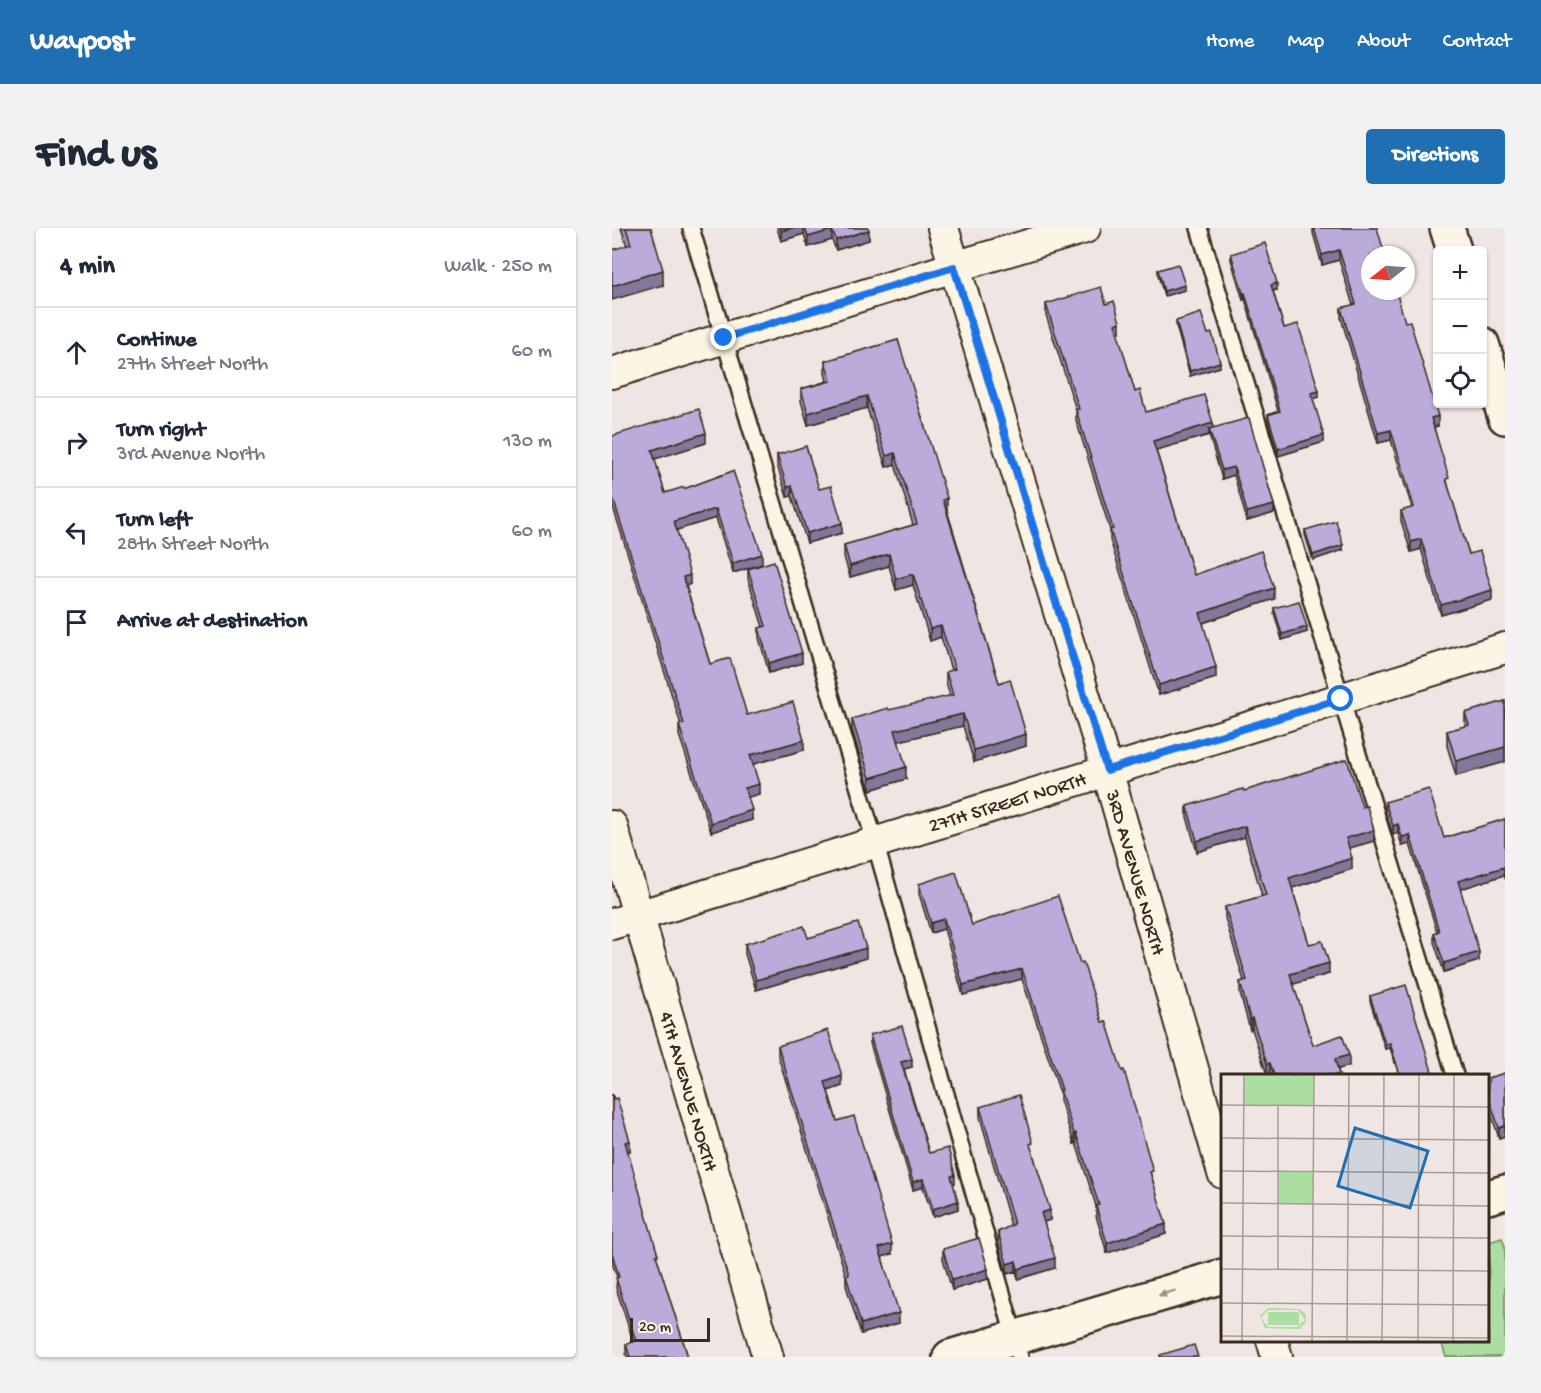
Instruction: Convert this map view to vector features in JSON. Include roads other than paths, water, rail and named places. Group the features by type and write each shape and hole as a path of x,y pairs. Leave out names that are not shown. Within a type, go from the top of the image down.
{"street":[{"name":"3RD AVENUE NORTH","path":"943,228 1107,770 1221,1166"},
{"path":"612,373 1085,228"},
{"path":"1447,228 1453,246"},
{"path":"1485,354 1505,417"},
{"name":"27TH STREET NORTH","path":"625,920 1505,648"},
{"name":"4TH AVENUE NORTH","path":"612,826 625,920 768,1357"},
{"path":"950,1357 1017,1348 1221,1277"},
{"path":"1272,1342 1277,1357"}],"lane":[{"path":"691,228 875,842 1017,1348"},
{"path":"1199,228 1455,1074"}]}
